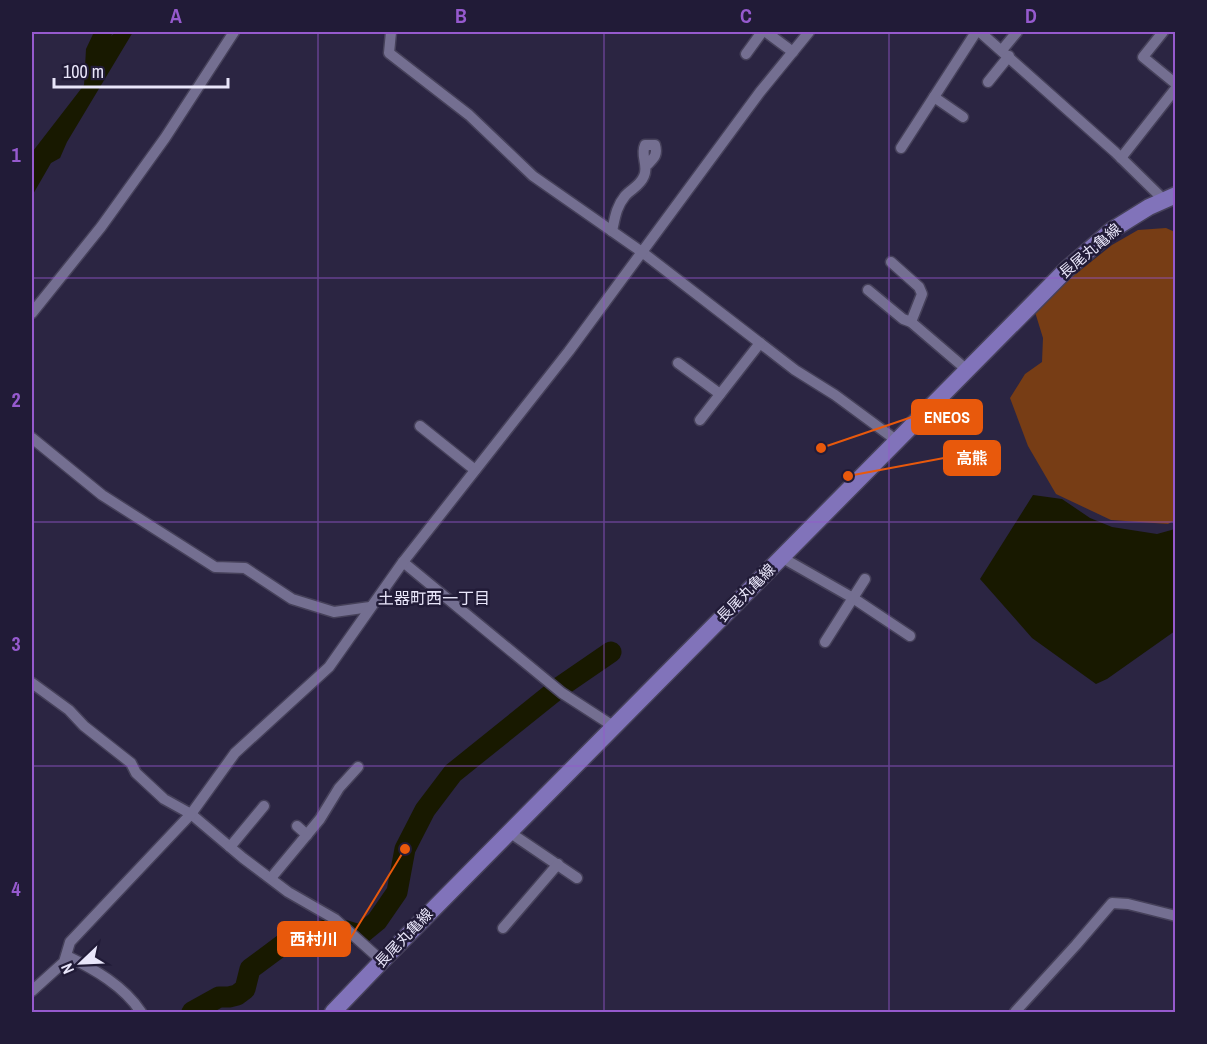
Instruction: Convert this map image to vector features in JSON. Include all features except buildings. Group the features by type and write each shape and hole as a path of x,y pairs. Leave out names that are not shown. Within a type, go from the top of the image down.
{"main road":[{"name":"長尾丸亀線","path":"333,1012 613,726 1067,269 1112,230 1149,207 1170,198"}],"street":[{"path":"32,314 165,138 234,32"},
{"path":"391,32 389,53 469,115 533,176 642,252 795,370 835,395 896,440"},
{"path":"746,54 764,32 793,52"},
{"path":"32,991 64,962 70,942 191,814 235,753 329,667 403,562 569,351 760,92 809,32"},
{"path":"901,148 978,32 1006,53 1121,158 1170,198"},
{"path":"988,82 1017,32"},
{"path":"1121,158 1176,86 1143,57 1162,32"},
{"path":"934,97 963,117"},
{"path":"612,231 617,207 644,177 646,165"},
{"path":"891,261 919,287 922,294 910,322"},
{"path":"868,290 967,370"},
{"path":"700,420 760,343"},
{"path":"678,363 720,394"},
{"path":"420,426 475,470"},
{"path":"32,438 102,495 215,567 245,568 292,599 334,612 370,607"},
{"path":"781,557 853,598 910,636"},
{"path":"403,562 549,683 613,726"},
{"path":"825,642 866,579"},
{"path":"32,683 69,710 84,726 121,754 131,763 136,773 164,799 191,814 288,892 335,919 382,961"},
{"path":"271,878 320,819 335,785 358,767"},
{"path":"230,847 264,806"},
{"path":"297,826 307,835"},
{"path":"509,832 577,878"},
{"path":"503,928 558,864"},
{"path":"1015,1012 1112,903 1128,904 1176,916"},
{"path":"67,956 93,969 133,1000 141,1012"}],"shaded area":[{"path":"94,32 113,32 111,36 116,32 133,32 67,142 60,158 51,163 32,196 32,149 33,151 84,85 86,49"},
{"path":"1166,228 1175,232 1175,520 1168,524 1111,520 1056,494 1028,446 1010,398 1025,374 1042,362 1043,338 1035,312 1057,289 1112,245 1138,230"},
{"path":"1033,495 1062,499 1090,518 1112,527 1157,534 1175,529 1175,631 1107,679 1096,684 1032,638 980,579"}],"waterway":[{"path":"192,1012 219,997 237,995 245,989 250,969 285,943 329,929 340,929 360,935 377,921 397,892 405,849 425,810 453,773 560,687 611,652"}],"place":[{"name":"ENEOS","path":"821,448"},
{"name":"高熊","path":"848,476"},
{"name":"西村川","path":"405,849"}],"district":[{"name":"土器町西一丁目","path":"434,598"}]}
